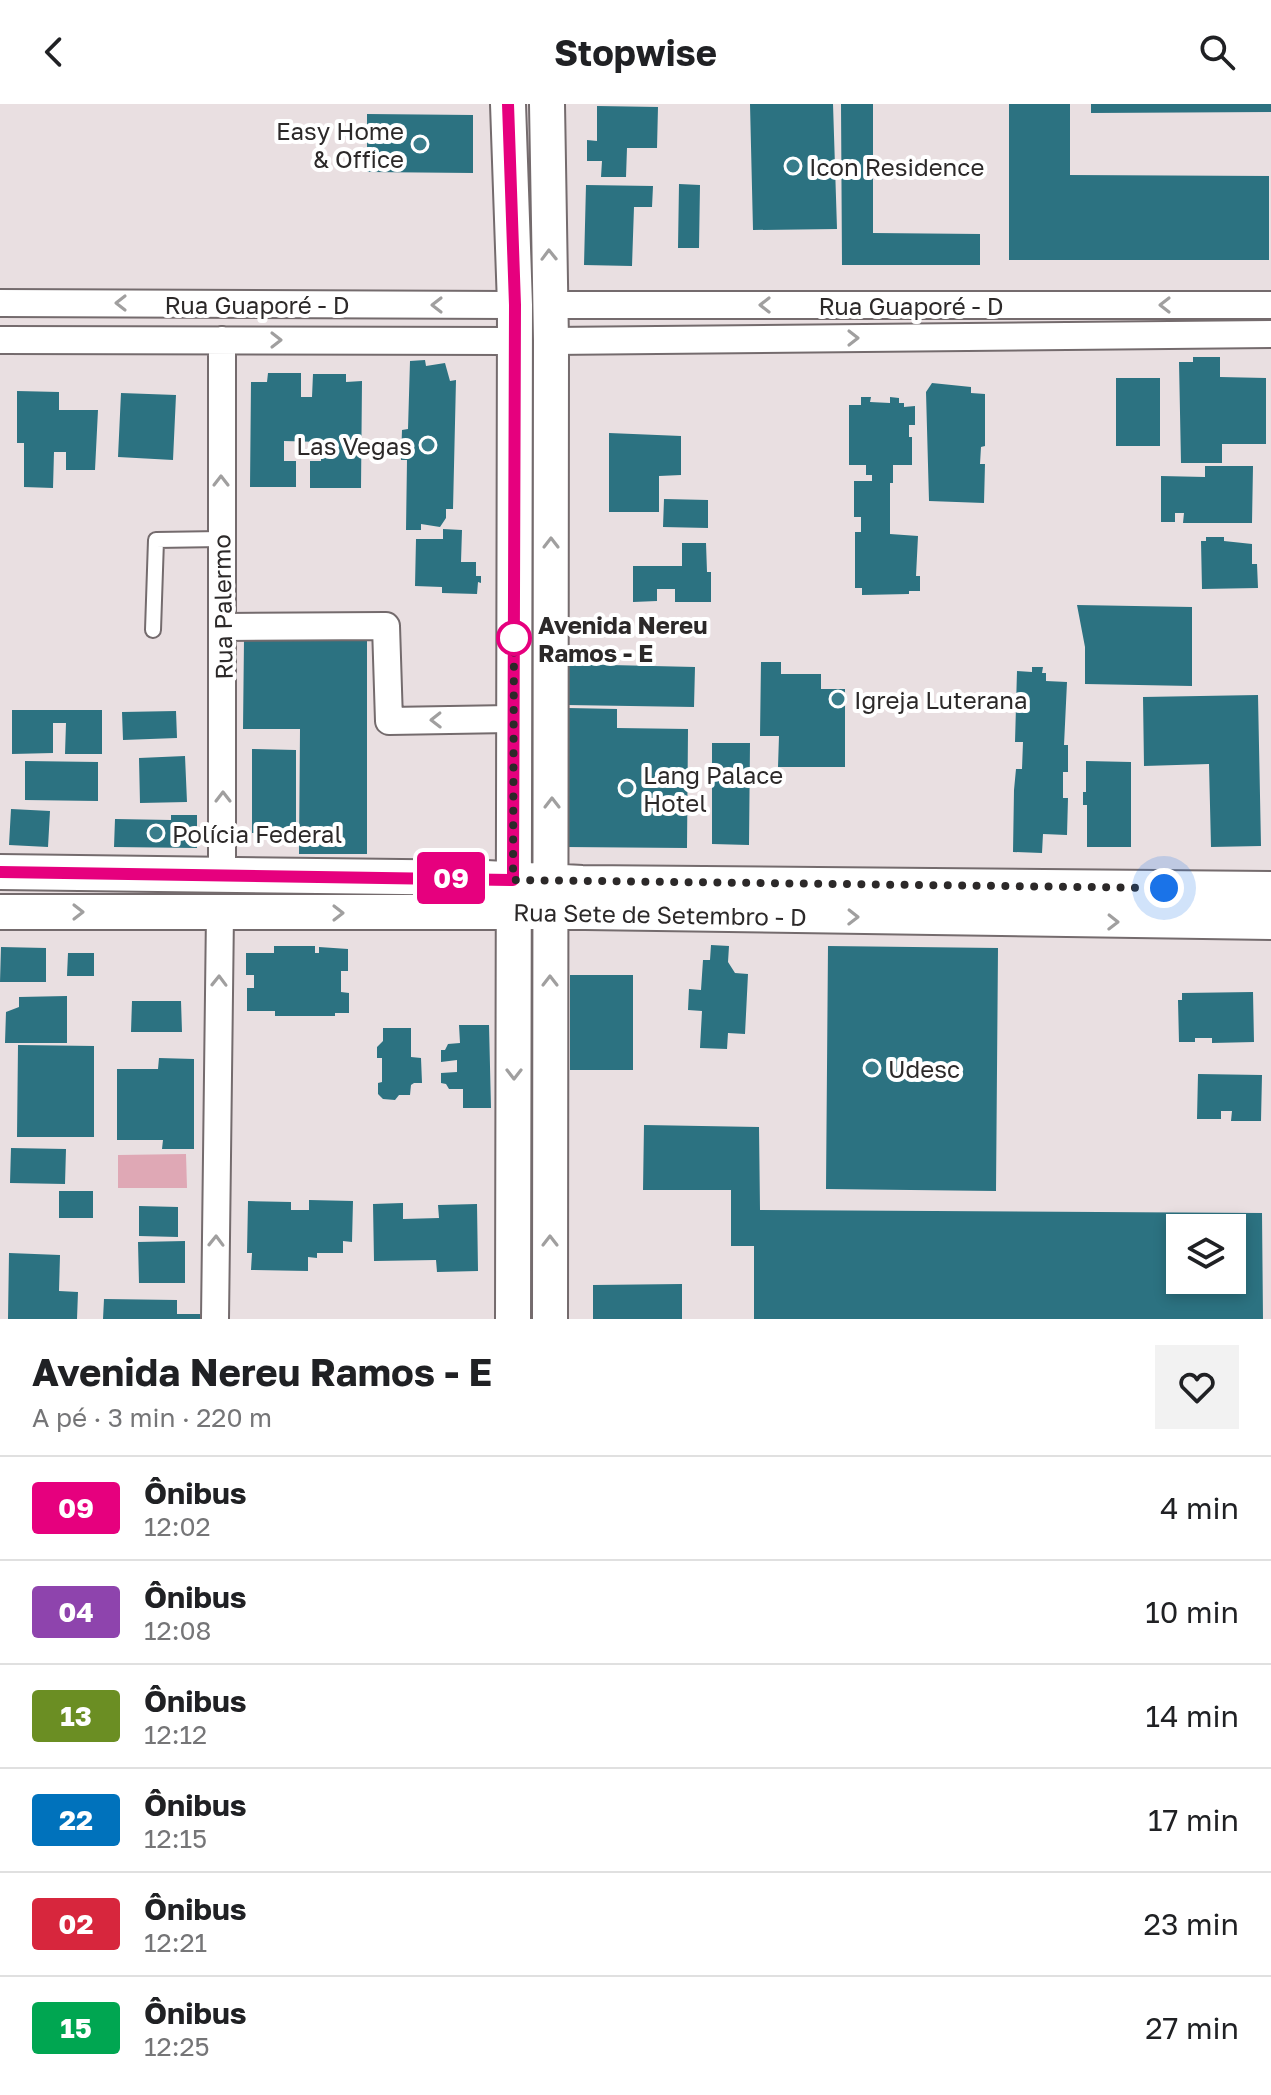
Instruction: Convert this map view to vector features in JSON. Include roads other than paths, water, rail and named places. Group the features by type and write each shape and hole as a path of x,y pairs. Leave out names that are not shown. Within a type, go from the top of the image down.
{"street":[{"path":"508,104 515,305 513,1319"},
{"path":"547,104 551,341 550,1319"},
{"name":"Rua Guaporé - D","path":"0,303 515,305"},
{"path":"403,305 403,341"},
{"name":"Rua Guaporé - D","path":"550,305 1271,305"},
{"path":"637,305 637,340"},
{"path":"1216,305 1216,335"},
{"name":"Rua Guaporé - D","path":"551,341 1271,334"},
{"name":"Rua Guaporé - D","path":"0,340 515,341"},
{"name":"Rua Palermo","path":"222,340 222,875"},
{"path":"224,627 386,626 389,721 514,719"},
{"name":"Rua Sete de Setembro - D","path":"0,872 222,875 514,896 1271,922"},
{"name":"Rua Sete de Setembro - D","path":"551,897 1271,889"},
{"name":"Rua Sete de Setembro - D","path":"0,912 220,913 514,896"},
{"path":"215,1319 220,913"}],"lane":[{"path":"153,630 156,540 221,539"}],"place":[{"name":"Easy Home & Office","path":"420,144"},
{"name":"Icon Residence","path":"793,166"},
{"name":"Las Vegas","path":"428,445"},
{"name":"Avenida Nereu Ramos - E","path":"514,638"},
{"name":"Igreja Luterana","path":"838,699"},
{"name":"Lang Palace Hotel","path":"627,788"},
{"name":"Polícia Federal","path":"156,833"},
{"name":"Udesc","path":"872,1068"}]}
